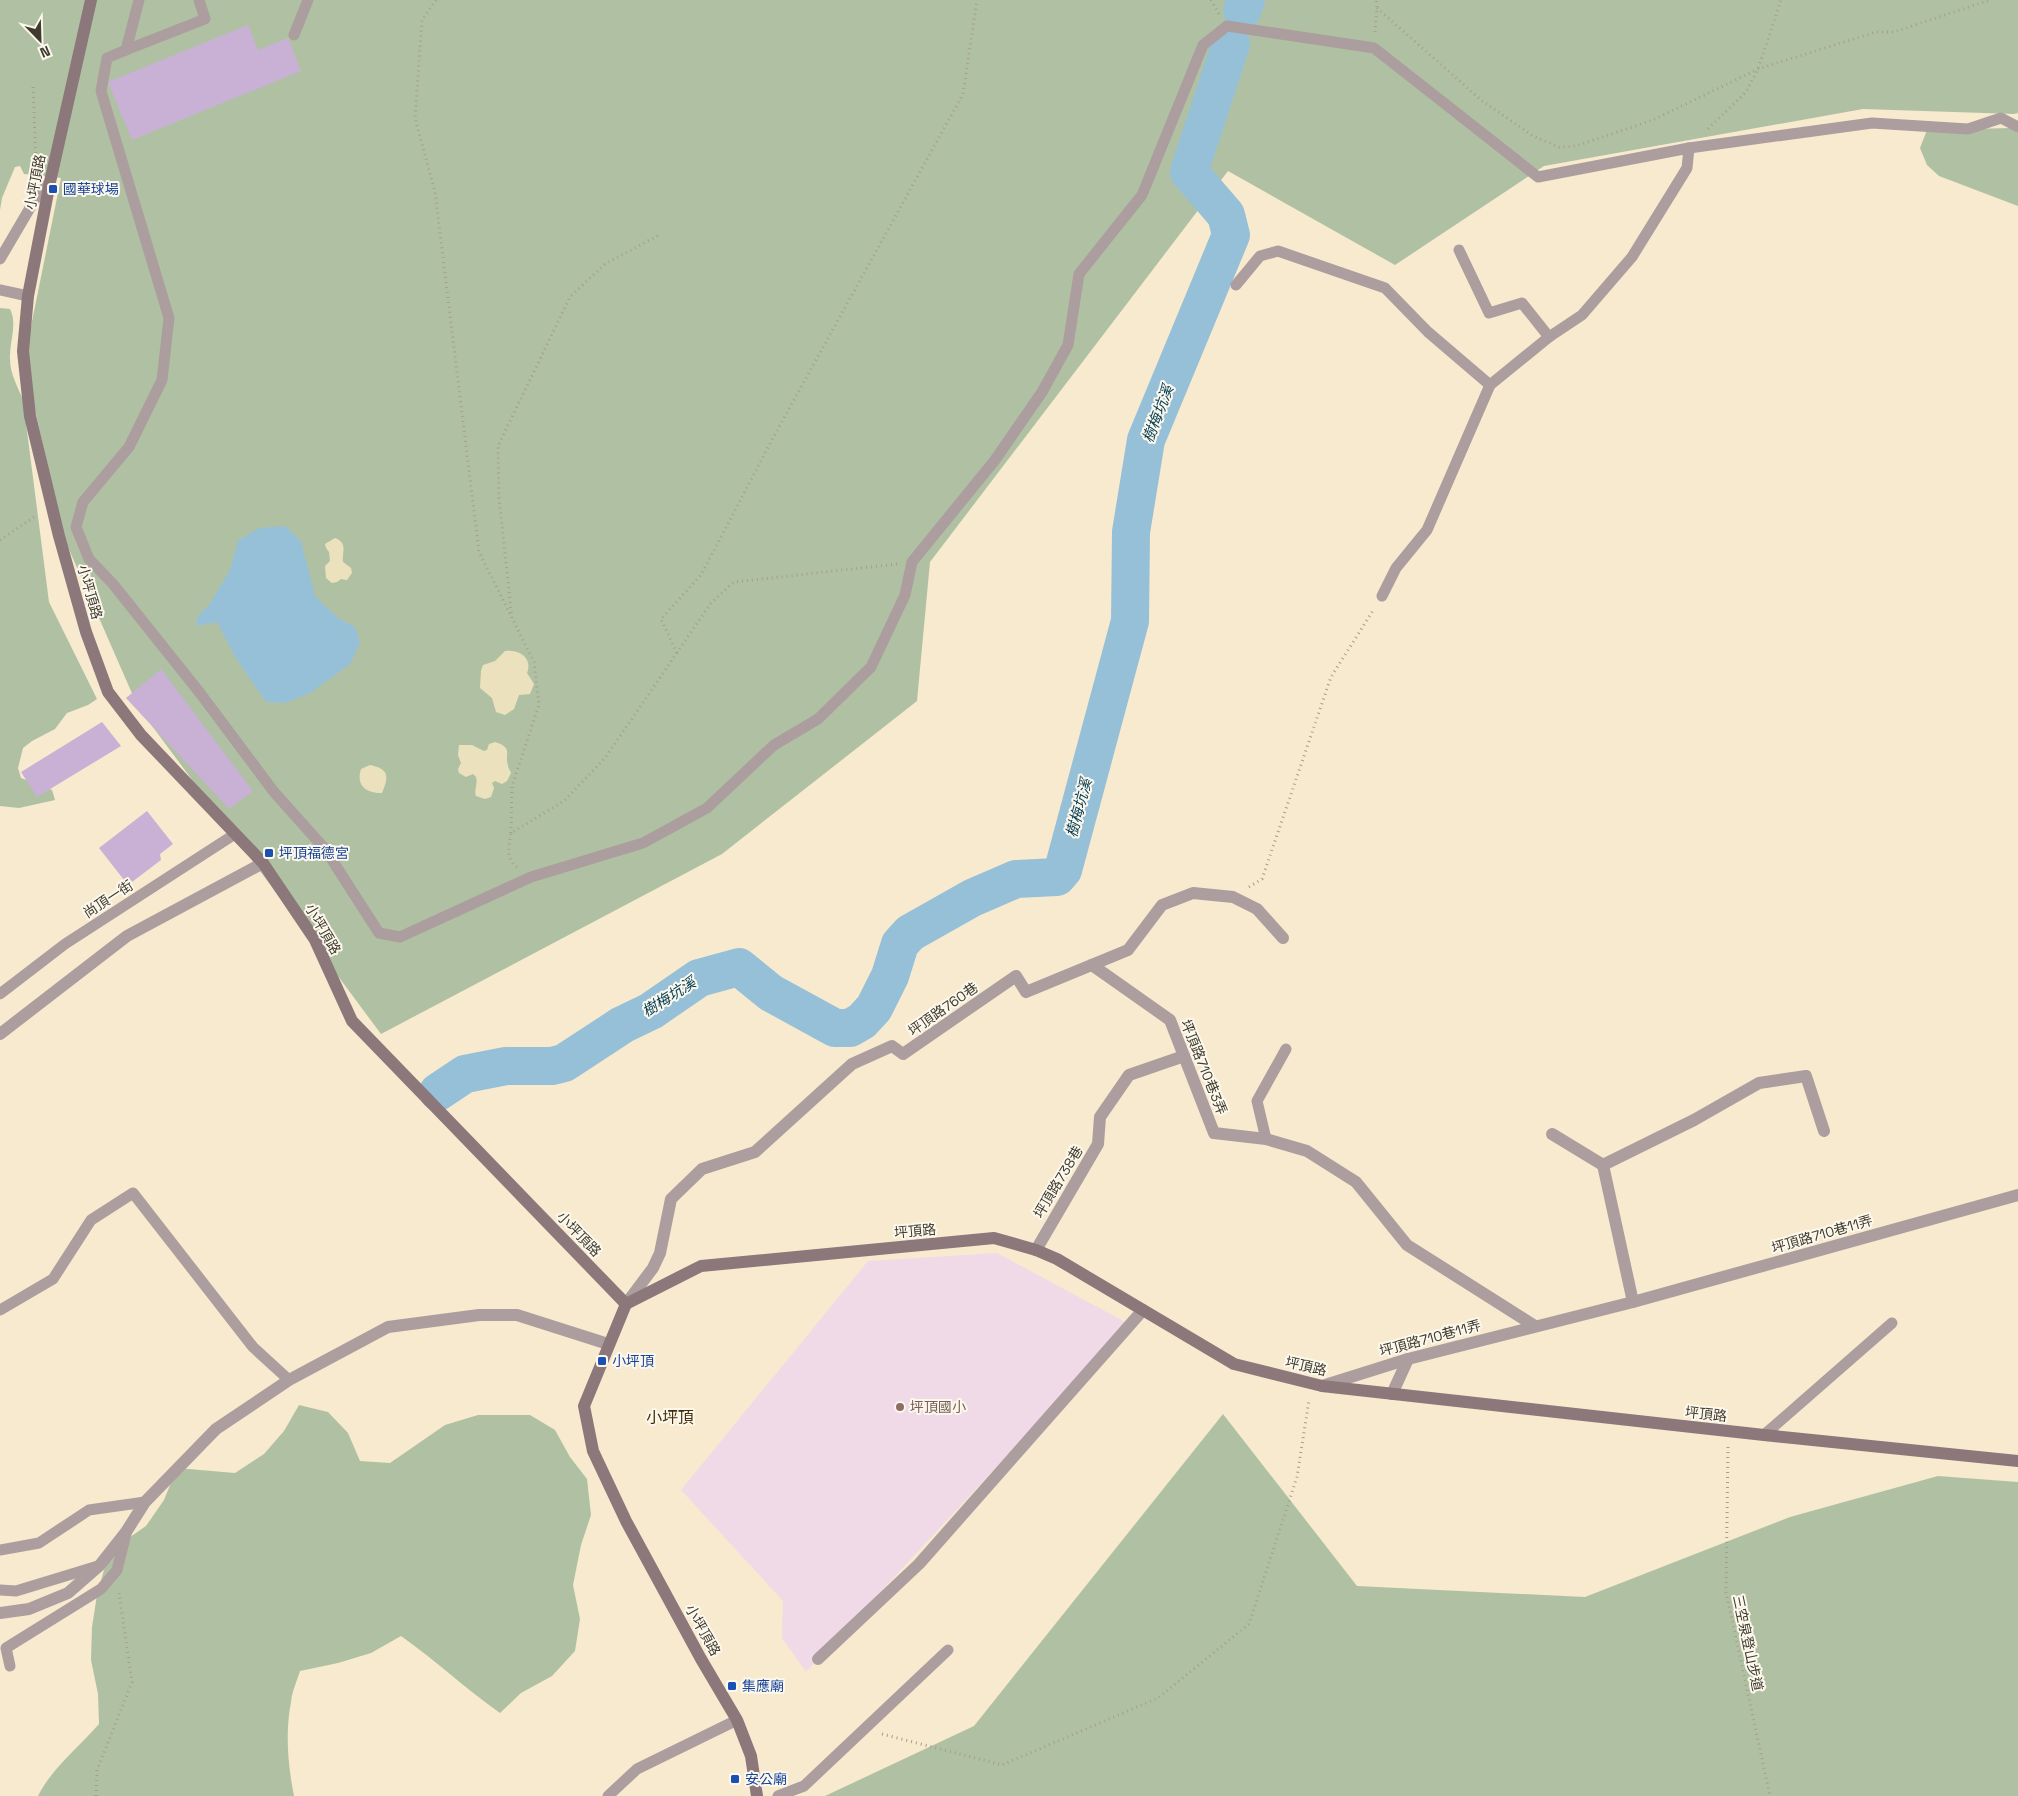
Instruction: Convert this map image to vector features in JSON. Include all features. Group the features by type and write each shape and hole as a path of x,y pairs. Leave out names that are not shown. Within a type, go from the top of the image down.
{"street":[{"name":"小坪頂路","path":"91,0 50,182 28,296 23,351 30,416 59,536 86,632 108,692 141,735 263,863 315,940 352,1021 626,1304 584,1406 593,1451 626,1522 700,1658 737,1720 751,1756 757,1796"},
{"path":"0,1034 127,936 263,863"},
{"name":"坪頂路760巷","path":"626,1304 653,1268 660,1253 671,1199 702,1168 755,1152 852,1064 892,1046 903,1054 1016,976 1026,992 1128,950 1162,905 1193,893 1234,897 1257,909 1283,938"},
{"name":"坪頂路710巷3弄","path":"1092,965 1170,1020 1214,1133 1266,1139 1307,1151 1356,1182 1407,1245 1535,1326"},
{"name":"坪頂路738巷","path":"1036,1250 1098,1144 1100,1117 1129,1075 1184,1056"},
{"path":"1603,1165 1694,1120 1759,1083 1806,1076 1824,1131"},
{"path":"1552,1134 1603,1165 1633,1302"},
{"name":"坪頂路710巷11弄","path":"1317,1384 1633,1302 2018,1195"},
{"name":"坪頂路","path":"626,1304 701,1266 994,1238 1036,1250 1057,1259 1234,1364 1317,1384 1764,1435 2018,1461"},
{"path":"818,1659 919,1564 1143,1310"},
{"path":"0,1613 29,1609 68,1593 100,1565 126,1532 145,1502 216,1429 289,1380 388,1327 478,1316 517,1316 608,1344"},
{"path":"1392,1394 1408,1359"}],"lane":[{"path":"126,50 139,0"},
{"path":"199,0 205,18 106,58 101,91 168,318 162,380 129,447 83,502 76,528 89,559 113,584 194,686 274,792 325,850 379,933 400,937 531,877 643,843 707,808 774,745 818,720 871,667 905,595 912,562 995,460 1042,392 1068,345 1079,274 1142,196 1203,45 1227,26 1374,48 1538,177 1689,148 1872,124 1968,129 2001,118 2018,127"},
{"path":"294,35 308,0"},
{"path":"1382,596 1396,568 1427,530 1490,385 1548,337 1582,315 1632,257 1687,168 1689,148"},
{"path":"0,259 38,196 50,182"},
{"path":"1459,250 1489,313 1522,303 1548,337"},
{"path":"1236,285 1260,256 1278,251 1385,288 1428,332 1490,385"},
{"path":"0,290 28,296"},
{"name":"尚頂一街","path":"0,994 65,944 235,834"},
{"path":"1266,1139 1257,1101 1286,1049"},
{"path":"0,1310 53,1279 91,1220 133,1193 253,1347 289,1380"},
{"path":"1764,1435 1892,1324"},
{"path":"0,1550 39,1543 89,1510 145,1502"},
{"path":"10,1666 6,1648 101,1589 117,1570 126,1532"},
{"path":"0,1590 16,1591 100,1565"},
{"path":"778,1796 804,1786 948,1650"},
{"path":"608,1796 637,1769 737,1720"}],"path":[{"path":"436,0 422,20 415,118 435,192 479,552 534,662 539,704 512,786 511,833 508,851 513,864 531,877"},
{"path":"677,653 661,619 701,575 779,428 963,94 977,0"},
{"path":"1374,48 1376,0"},
{"path":"1689,148 1746,92 1758,68 1780,0"},
{"path":"1377,8 1481,100 1533,136 1558,147 1576,146 1653,120 1758,68 1876,32 1894,32 1990,0"},
{"path":"33,87 36,162"},
{"path":"512,618 499,498 498,446 570,297 605,264 659,235"},
{"path":"0,540 38,514"},
{"path":"511,833 564,801 605,758 711,603 734,582 912,562"},
{"path":"1234,897 1262,879 1331,678 1382,596"},
{"path":"864,1730 1002,1765 1158,1698 1250,1624 1297,1477 1317,1384"},
{"name":"三空泉登山步道","path":"1729,1431 1726,1592 1770,1796"},
{"path":"96,1796 96,1770 132,1682 121,1613 117,1570"}],"shaded area":[{"name":"坪頂國小","path":"997,1253 1129,1324 806,1672 782,1638 783,1601 681,1490 868,1261"}],"green space":[{"path":"0,0 2018,0 2018,113 1863,109 1544,166 1395,265 1228,171 930,562 917,701 722,854 381,1034 138,707 64,538 24,361 61,178 24,174 20,166 15,167 2,198 0,210"},
{"path":"2011,128 2018,132 2018,206 1939,176 1927,165 1920,148 1927,130"},
{"path":"0,308 10,309 13,321 10,365 23,400 49,602 97,699 88,705 67,713 55,729 23,748 18,768 21,778 52,790 55,800 19,808 0,806"},
{"path":"299,1405 328,1412 348,1433 360,1461 390,1463 445,1425 478,1415 530,1415 555,1430 570,1457 587,1479 591,1515 581,1545 573,1585 580,1619 575,1651 552,1676 521,1693 500,1713 401,1636 371,1653 338,1663 300,1671 292,1694 288,1726 290,1773 294,1796 38,1796 58,1767 99,1724 98,1694 91,1660 92,1627 97,1595 104,1570 120,1544 146,1526 164,1500 177,1468 235,1473 264,1454 284,1431"},
{"path":"1223,1414 1357,1586 1585,1597 1790,1517 1938,1476 2018,1482 2018,1796 825,1796 974,1726"}],"sand":[{"path":"335,538 342,542 344,548 343,562 351,568 352,573 347,580 341,579 332,583 326,578 325,566 330,561 329,552 325,544"},
{"path":"505,651 515,651 524,656 528,663 527,673 534,684 530,694 519,695 514,709 505,715 496,712 492,698 480,688 483,665 495,661"},
{"path":"495,742 501,744 506,749 508,767 511,773 507,781 502,784 495,781 492,783 494,788 491,797 485,799 476,796 477,781 473,774 466,777 459,773 458,769 461,763 458,755 459,745 472,745 484,751 487,750 489,744"},
{"path":"370,765 381,769 386,774 386,782 382,793 367,790 361,784 361,769"}],"water":[{"path":"285,526 301,541 315,596 338,618 355,627 360,643 350,664 310,693 286,703 266,702 237,660 217,622 196,626 198,616 209,605 230,570 238,541 259,528"}],"building":[{"path":"248,25 258,50 288,38 301,71 132,140 108,82"},
{"path":"161,669 253,791 229,809 126,698"},
{"path":"102,722 121,746 37,797 21,772"},
{"path":"147,811 173,844 160,854 161,860 128,885 99,848"}],"waterway":[{"name":"樹梅坑溪","path":"1242,11 1246,0"},
{"name":"樹梅坑溪","path":"438,1092 465,1074 506,1066 552,1066 564,1063 622,1025 651,1011 699,978 739,967 771,993 835,1028 850,1028 862,1021 874,1008 890,976 900,944 910,933 972,898 1016,879 1057,877 1063,870 1130,621 1131,532 1146,440 1231,235 1226,215 1189,172 1231,44"}],"place":[{"name":"國華球場","path":"53,189"},
{"name":"坪頂福德宮","path":"269,853"},
{"name":"小坪頂","path":"602,1361"},
{"name":"坪頂國小","path":"900,1407"},
{"name":"集應廟","path":"732,1686"},
{"name":"安公廟","path":"735,1779"}],"district":[{"name":"小坪頂","path":"670,1417"}]}
